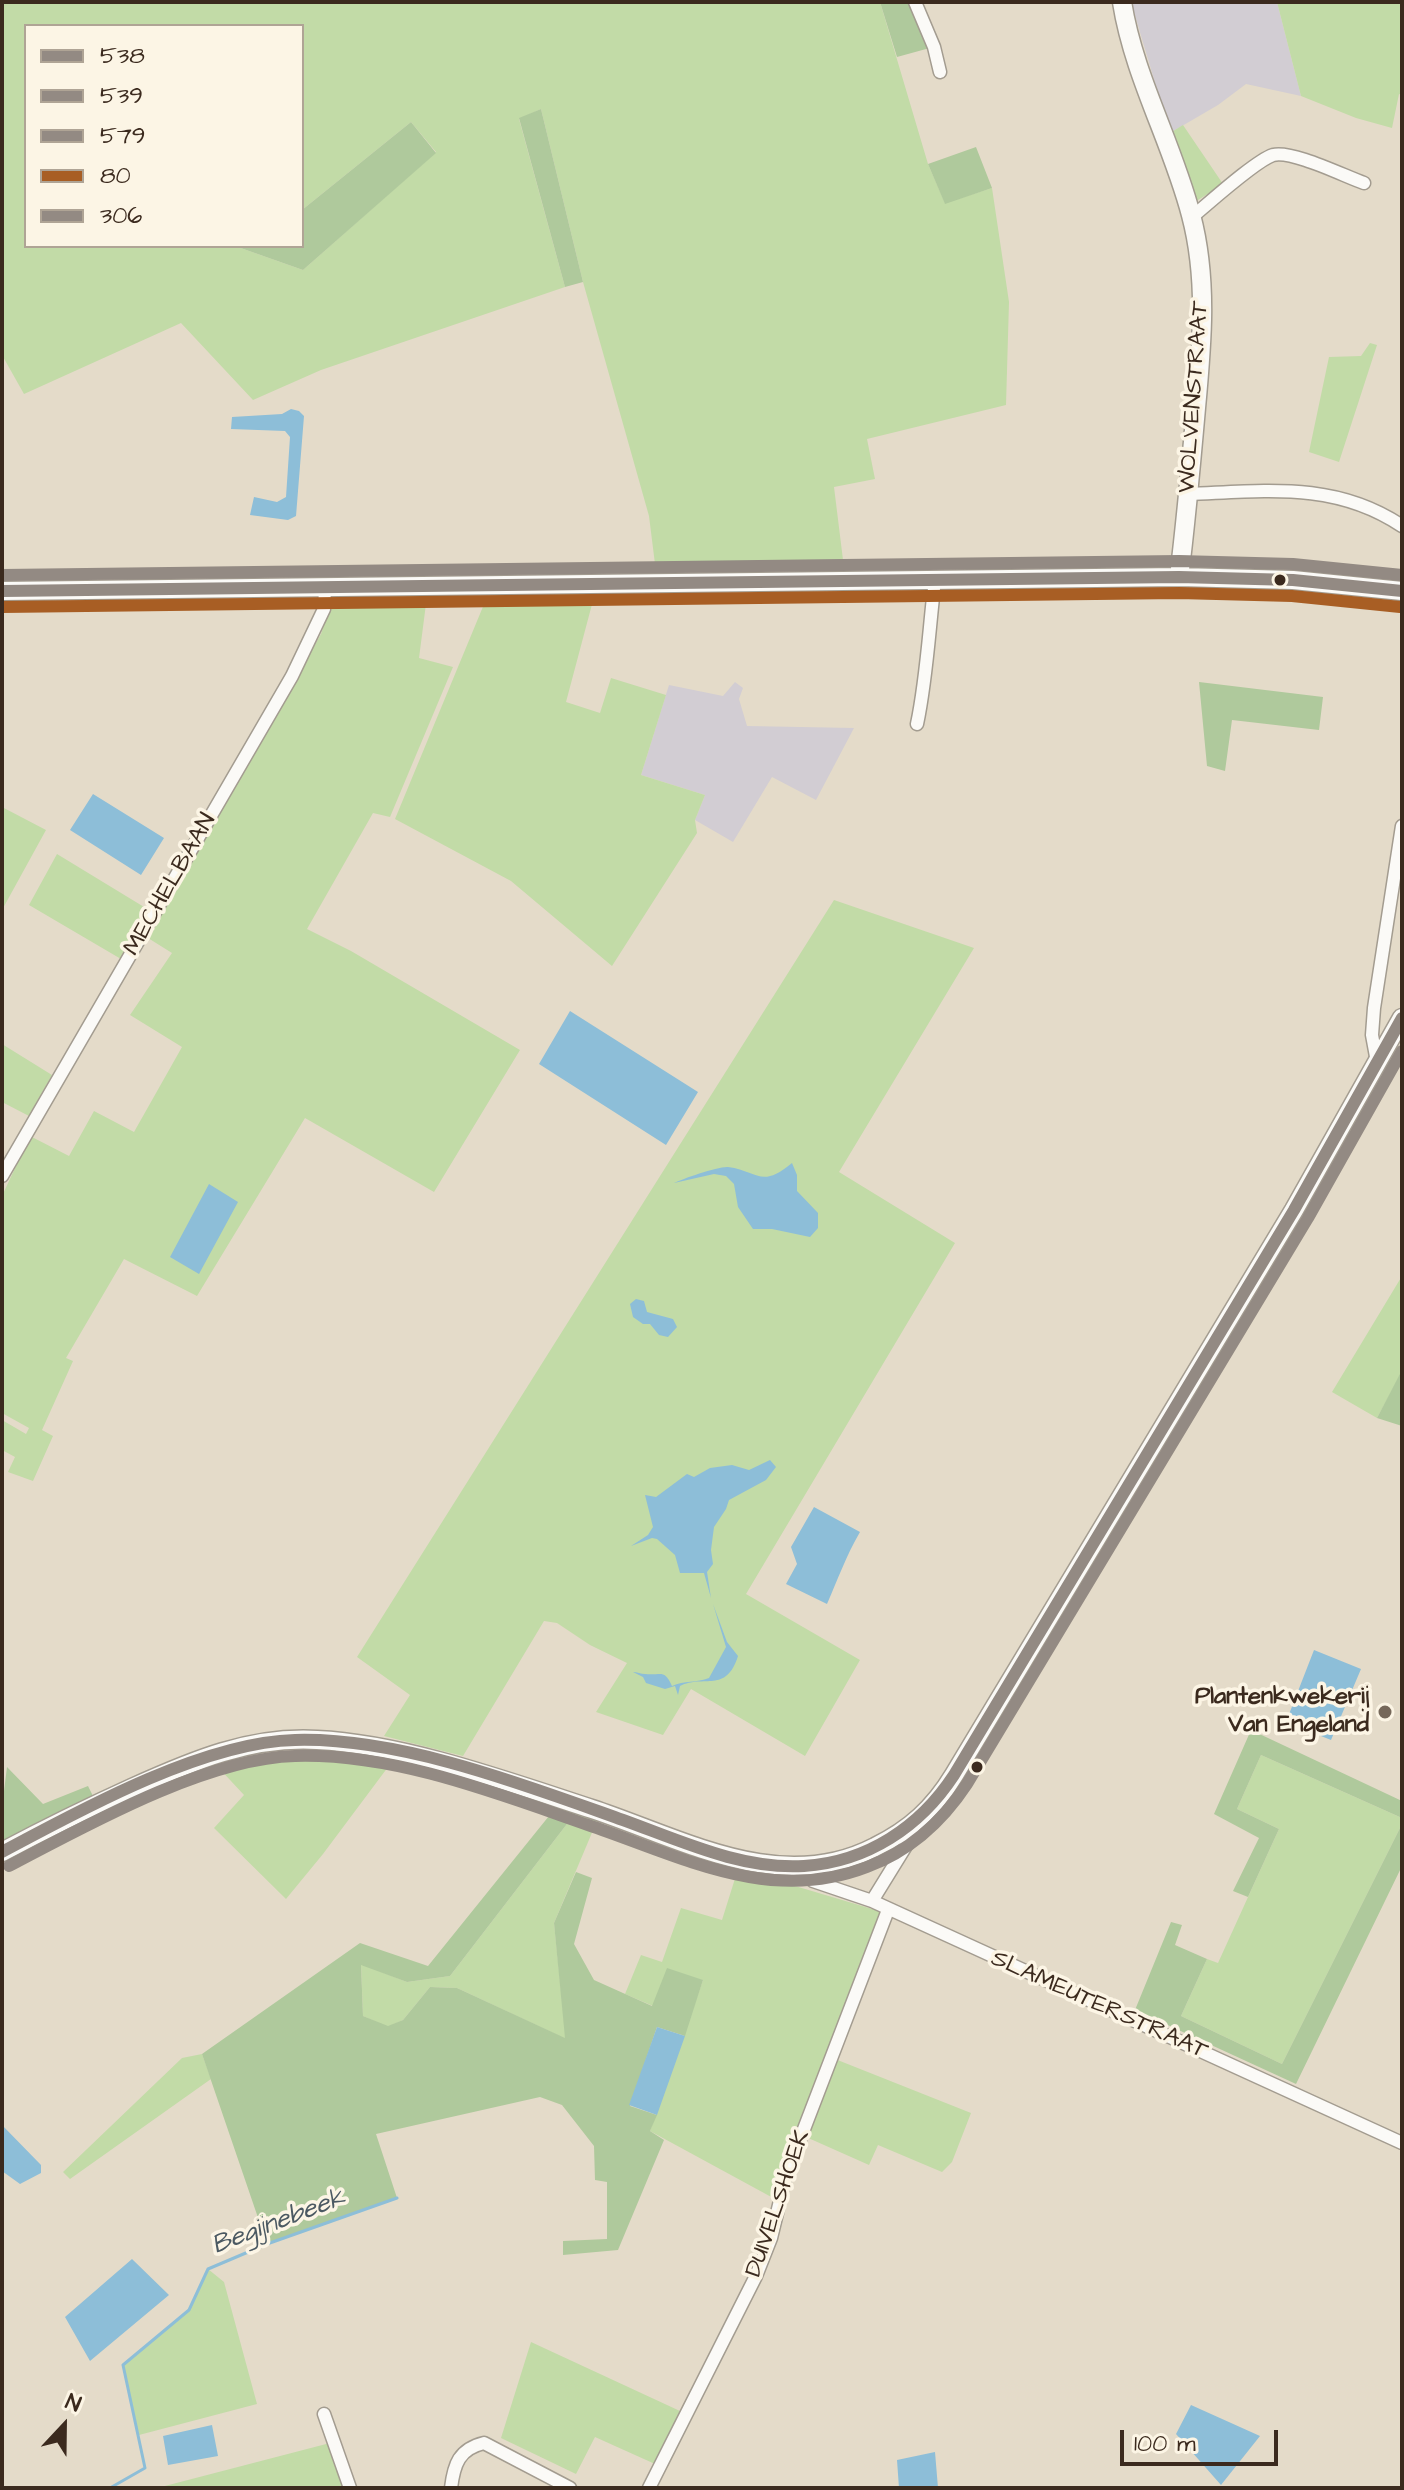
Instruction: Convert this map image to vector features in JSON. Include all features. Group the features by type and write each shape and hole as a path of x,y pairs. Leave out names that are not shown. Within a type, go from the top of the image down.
{"street":[{"path":"915,2 934,47 940,72"},
{"name":"WOLVENSTRAAT","path":"1122,2 1137,69 1192,217 1201,276 1203,312 1189,494 1179,577"},
{"path":"1192,217 1273,155 1289,156 1364,183"},
{"path":"1189,494 1299,490 1337,496 1387,516 1402,526"},
{"path":"2,591 1179,577 1293,580 1402,591"},
{"path":"917,724 925,686 924,671 935,580"},
{"name":"MECHELBAAN","path":"2,1176 292,676 324,609 325,589"},
{"path":"1377,1062 1372,1035 1374,1008 1402,826"},
{"path":"2,1852 79,1812 192,1761 236,1747 272,1741 316,1740 350,1742 427,1759 595,1810 750,1863 798,1867 850,1858 885,1842 914,1824 940,1797 954,1775 1294,1210 1402,1018"},
{"path":"872,1901 909,1841 914,1824"},
{"name":"SLAMEUTERSTRAAT","path":"798,1867 813,1881 872,1901 1402,2143"},
{"name":"DUIVELSHOEK","path":"649,2488 756,2276 771,2238 786,2176 888,1910"},
{"path":"324,2414 350,2488"},
{"path":"451,2488 460,2454 471,2446 484,2443 570,2488"}],"shaded area":[{"path":"1131,2 1277,2 1301,96 1246,84 1218,105 1170,133"},
{"path":"735,682 743,688 739,699 747,726 854,728 816,800 772,777 733,842 695,820 705,795 641,775 669,685 723,696"}],"green space":[{"path":"2,2 880,2 928,164 945,203 992,188 1009,302 1006,405 867,439 875,479 834,487 844,568 656,572 649,516 583,282 541,109 519,119 565,287 321,370 253,400 181,323 24,394 2,355"},
{"path":"880,2 920,2 937,46 897,57"},
{"path":"1277,2 1402,2 1402,95 1399,94 1392,128 1356,118 1301,96"},
{"path":"541,109 583,282 565,287 519,118"},
{"path":"411,122 436,153 303,270 241,248 304,248 304,208"},
{"path":"1183,125 1223,184 1195,202 1170,133"},
{"path":"976,147 992,188 945,204 928,164"},
{"path":"1370,343 1377,345 1339,462 1309,452 1329,357 1361,356"},
{"path":"595,593 566,702 600,713 611,678 666,695 641,775 705,795 695,820 697,833 612,966 511,881 395,819 487,597"},
{"path":"427,596 419,658 453,667 390,817 373,813 307,929 351,951 520,1050 434,1192 305,1118 197,1296 124,1259 66,1358 73,1361 42,1430 53,1436 33,1481 8,1472 15,1457 2,1450 2,1420 26,1434 29,1428 2,1413 2,1196 30,1136 69,1156 94,1111 134,1132 182,1047 130,1015 172,953 148,938 321,634 333,598"},
{"path":"1199,682 1323,697 1319,730 1232,720 1225,771 1207,766"},
{"path":"2,807 46,830 2,910"},
{"path":"57,854 149,910 121,959 29,905"},
{"path":"834,900 974,948 839,1172 955,1243 746,1594 860,1660 805,1756 691,1689 663,1735 596,1712 627,1663 590,1645 557,1623 544,1621 463,1756 384,1736 410,1695 357,1657"},
{"path":"2,1044 52,1075 29,1116 2,1102"},
{"path":"1402,1276 1402,1372 1377,1418 1332,1392"},
{"path":"1402,1370 1402,1426 1377,1418"},
{"path":"1251,1730 1402,1801 1402,1818 1261,1755 1237,1809 1279,1829 1248,1897 1233,1891 1259,1838 1214,1814"},
{"path":"309,1750 394,1759 286,1899 214,1828 244,1795 217,1766"},
{"path":"1261,1755 1402,1818 1402,1824 1282,2064 1181,2016 1207,1959 1218,1963 1279,1829 1237,1809"},
{"path":"423,1760 580,1807 450,1976 407,1982 361,1965 363,2016 388,2026 403,2020 430,1987 457,1988 565,2038 554,1923 576,1872 592,1878 574,1944 594,1980 652,2006 667,1968 703,1980 685,2036 657,2027 630,2106 657,2115 650,2131 664,2140 618,2250 563,2255 563,2241 607,2239 607,2182 595,2180 594,2146 562,2105 540,2097 376,2134 397,2198 267,2244 202,2054 360,1943 428,1966 553,1811 419,1771"},
{"path":"7,1767 43,1804 88,1786 93,1796 2,1847 2,1807"},
{"path":"580,1807 599,1816 554,1923 566,2039 457,1988 430,1987 403,2020 388,2027 363,2016 361,1964 407,1982 450,1976"},
{"path":"1402,1824 1402,1866 1296,2084 1135,2010 1171,1922 1182,1925 1175,1945 1207,1959 1181,2016 1282,2064"},
{"path":"738,1869 879,1911 880,1918 775,2199 650,2131 703,1980 653,2006 625,1994 641,1955 662,1962 681,1908 722,1920"},
{"path":"202,2054 211,2079 70,2179 63,2172 182,2058"},
{"path":"835,2059 971,2113 952,2162 942,2172 878,2145 869,2165 806,2137"},
{"path":"208,2269 224,2282 257,2404 139,2435 123,2365 189,2310"},
{"path":"531,2342 680,2411 655,2464 595,2437 576,2474 501,2438"},
{"path":"330,2443 346,2488 161,2487"}],"water":[{"path":"291,409 304,416 296,516 288,520 250,515 254,497 277,502 286,497 290,437 285,431 231,429 232,417 282,414"},
{"path":"93,794 164,838 141,875 70,830"},
{"path":"570,1011 698,1092 666,1145 539,1064"},
{"path":"792,1163 797,1175 797,1191 818,1213 818,1228 810,1237 772,1229 753,1229 738,1207 734,1184 726,1176 714,1174 674,1183 723,1167 766,1177"},
{"path":"209,1184 238,1202 199,1274 170,1257"},
{"path":"636,1299 644,1301 647,1312 673,1319 677,1327 668,1337 659,1335 650,1324 643,1324 633,1317 630,1304"},
{"path":"770,1460 776,1467 766,1480 729,1500 714,1527 713,1564 707,1572 711,1598 704,1573 680,1573 675,1555 657,1539 631,1546 648,1535 653,1527 645,1495 656,1497 687,1474 694,1477 710,1468 732,1465 749,1470"},
{"path":"814,1507 860,1532 827,1604 786,1584 797,1564 791,1547"},
{"path":"713,1604 727,1642 738,1656 727,1675 714,1681 680,1686 678,1695 675,1686 665,1689 646,1683 643,1677 633,1672 662,1674 672,1686 709,1678 726,1647"},
{"path":"1314,1650 1361,1669 1331,1740 1286,1722"},
{"path":"657,2027 685,2036 657,2115 629,2105"},
{"path":"2,2125 41,2165 41,2173 20,2184 2,2171"},
{"path":"132,2259 169,2295 90,2361 65,2317"},
{"path":"1191,2405 1260,2436 1221,2485 1176,2434"},
{"path":"212,2425 218,2456 168,2465 163,2436"},
{"path":"935,2452 938,2488 899,2488 897,2460"}],"waterway":[{"name":"Begijnebeek","path":"110,2488 145,2468 123,2365 189,2310 208,2269 267,2244 397,2198"}],"transit line":[{"name":"306","path":"2,575 1179,561 1293,564 1402,575"},
{"name":"579","path":"2,591 1179,577 1293,580 1402,591"},
{"name":"80","path":"2,607 1179,593 1292,596 1400,607"},
{"name":"538","path":"2,1852 106,1798 183,1765 222,1752 295,1740 377,1746 462,1766 545,1792 712,1852 758,1863 781,1866 827,1863 870,1849 890,1838 925,1811 954,1775 1294,1210 1402,1018"},
{"name":"539","path":"9,1866 148,1796 186,1781 224,1768 295,1756 370,1761 444,1777 691,1862 760,1879 795,1881 831,1877 867,1867 897,1853 936,1823 967,1784 1308,1218 1402,1051"}],"place":[{"name":"Plantenkwekerij Van Engeland","path":"1385,1712"}]}
